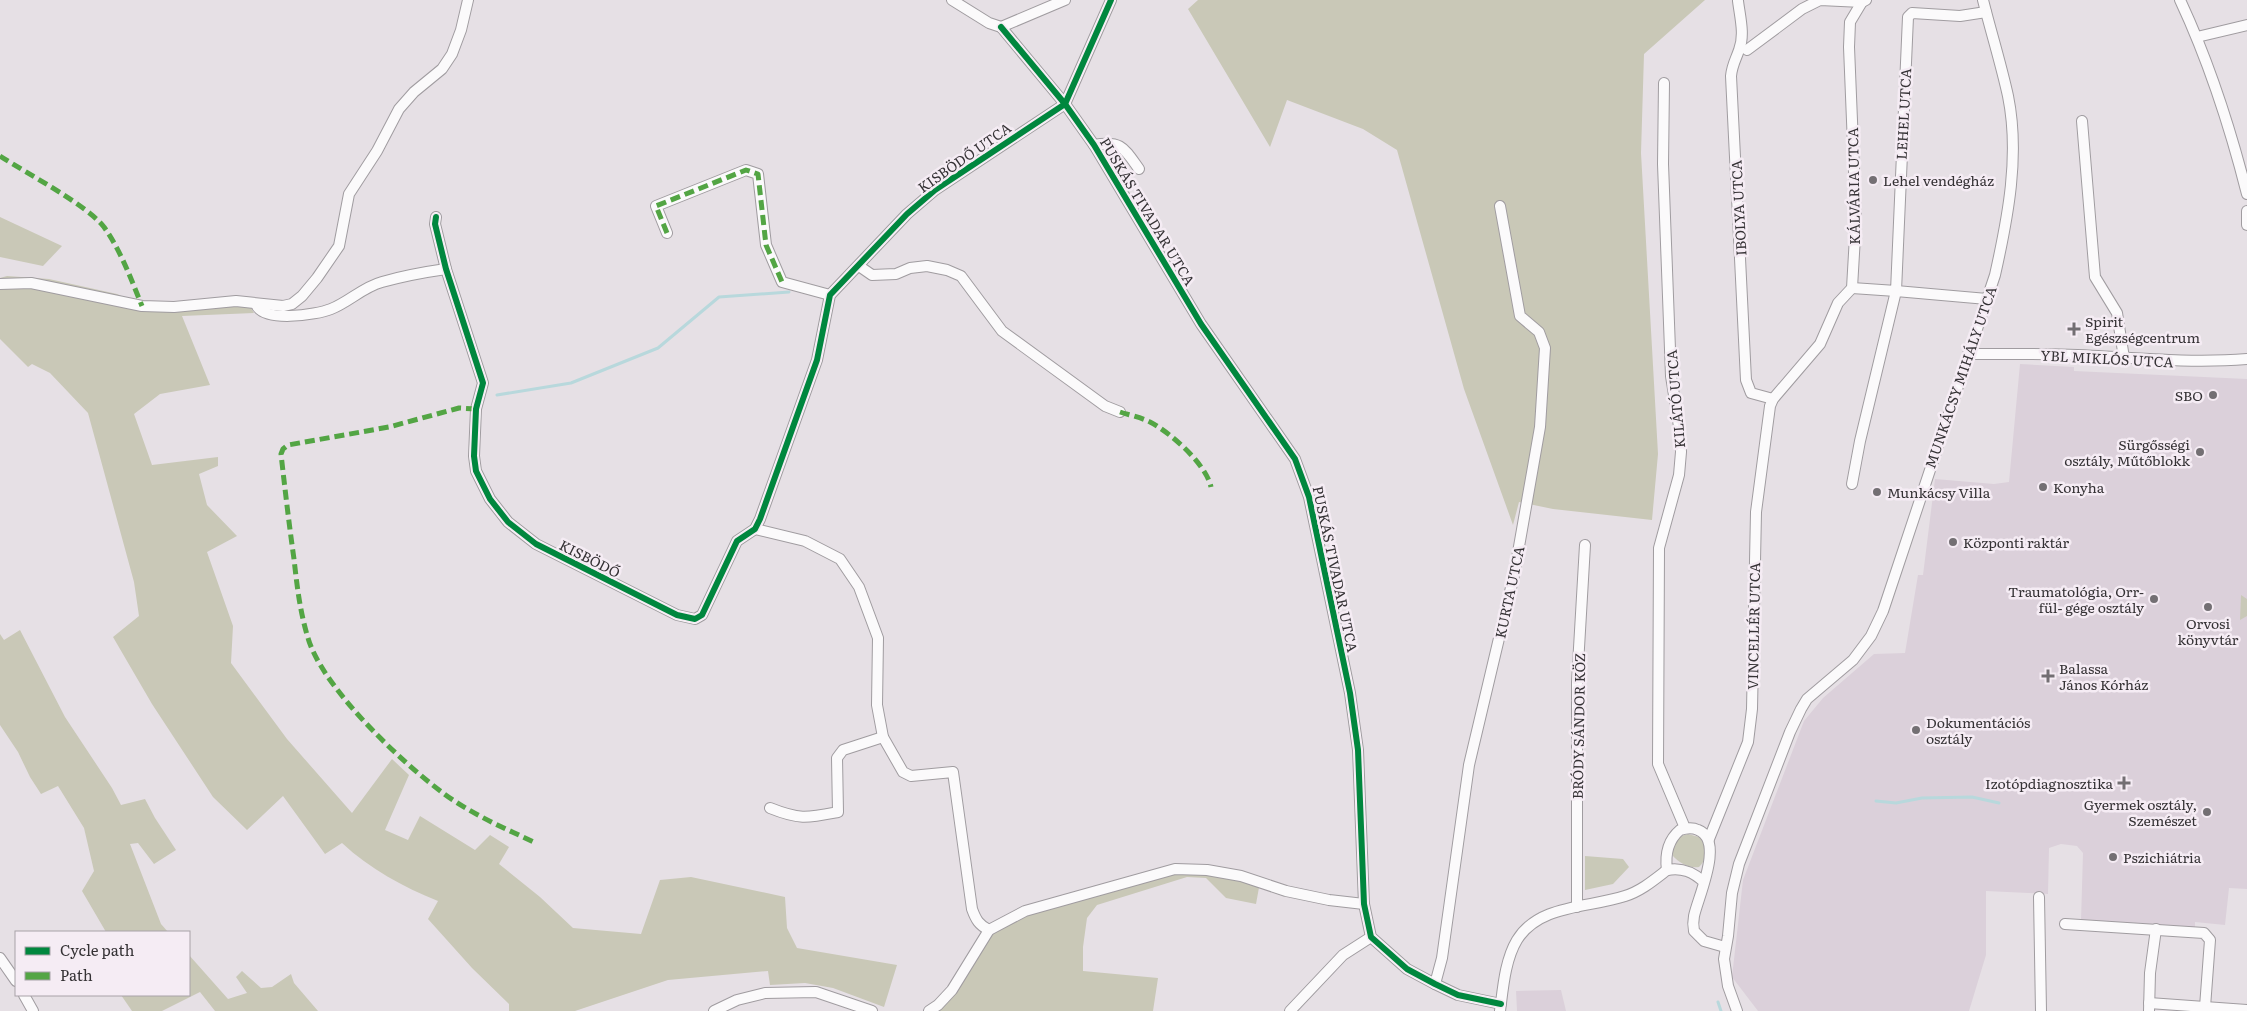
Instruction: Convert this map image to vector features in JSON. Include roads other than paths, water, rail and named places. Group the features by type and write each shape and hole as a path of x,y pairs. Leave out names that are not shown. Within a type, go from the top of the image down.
{"street":[{"path":"0,284 31,283 142,306 174,307 236,301 282,306 292,304 302,296 339,246 343,234 349,194 377,151 399,109 414,92 442,69 452,54 461,30 468,0"},
{"path":"952,0 989,23 1001,27 1065,0"},
{"path":"1065,104 1111,0"},
{"path":"1747,50 1802,9 1820,0 1864,1"},
{"name":"MUNKÁCSY MIHÁLY UTCA","path":"1737,1011 1728,986 1724,947 1728,936 1732,893 1739,864 1790,732 1807,699 1853,660 1871,636 1883,610 1987,299 2006,229 2012,155 2008,98 1983,0"},
{"path":"2180,0 2197,37 2237,155 2247,194"},
{"name":"KÁLVÁRIA UTCA","path":"1852,288 1856,219 1849,47 1850,22 1864,1"},
{"name":"IBOLYA UTCA","path":"1738,2 1742,36 1739,50 1732,62 1730,76 1746,380 1751,393 1772,403"},
{"name":"LEHEL UTCA","path":"1896,291 1908,17 1912,13 1960,16 1986,12"},
{"path":"2197,37 2247,25"},
{"name":"PUSKÁS TIVADAR UTCA","path":"1001,27 1065,104 1094,146 1201,324 1295,459 1309,498 1350,692 1358,750 1364,904 1371,936"},
{"name":"KILÁTÓ UTCA","path":"1664,83 1663,164 1671,376 1681,452 1679,475 1659,548 1658,764 1686,828"},
{"name":"KISBÖDŐ UTCA","path":"830,295 907,214 935,190 1065,104"},
{"path":"2082,121 2095,278 2117,314 2124,358"},
{"path":"1094,146 1111,142 1119,145 1139,169"},
{"path":"667,233 656,206 746,170 758,174 766,245 782,282 830,295 817,360 755,529 805,541 840,559 848,568 858,587 878,638 877,705 884,737 903,772 911,776 953,772 972,909 975,919 981,926 989,930"},
{"name":"KURTA UTCA","path":"1434,984 1442,958 1468,765 1514,575 1540,427 1545,348 1539,332 1520,316 1500,206"},
{"path":"2247,211 2247,225"},
{"name":"KISBÖDŐ","path":"436,217 435,224 446,269 483,384 476,409 474,456 476,471 490,498 508,522 536,544 566,561 677,615 695,619 702,616 737,541 755,529"},
{"path":"859,266 872,275 896,274 910,268 927,266 947,270 961,276 1002,331 1104,406 1120,412"},
{"path":"256,304 258,310 263,313 280,316 316,313 332,309 382,282 446,269"},
{"path":"1772,403 1820,344 1838,303 1852,288 1987,299"},
{"path":"1852,484 1860,440 1896,291"},
{"name":"YBL MIKLÓS UTCA","path":"1968,354 2044,354 2184,362 2247,358"},
{"name":"VINCELLÉR UTCA","path":"1724,947 1704,941 1694,931 1694,916 1710,855 1709,839 1748,742 1752,709 1756,512 1772,403"},
{"name":"BRÓDY SÁNDOR KÖZ","path":"1577,907 1576,682 1585,545"},
{"path":"770,808 806,819 838,812 837,758 843,750 884,737"},
{"path":"1667,870 1665,858 1668,845 1674,835 1686,828 1702,831 1709,839"},
{"path":"1290,1011 1343,955 1371,936 1407,969 1434,984 1458,995 1501,1007 1511,955 1518,939 1534,922 1548,914 1627,896 1651,883 1667,870 1676,868 1685,870 1696,874 1704,882"},
{"path":"929,1011 938,1005 952,990 989,930 1025,910 1175,869 1206,870 1241,876 1286,891 1329,900 1364,904"},
{"path":"2039,897 2041,1011"},
{"path":"2065,924 2204,933 2210,940 2205,1007"},
{"path":"2156,929 2150,973 2149,1007 2205,1007 2247,1010"},
{"path":"0,958 15,980"},
{"path":"714,1011 736,1000 765,993 816,992 872,1011"},
{"path":"25,996 34,1011"}],"waterway":[{"path":"497,395 571,383 658,348 719,297 789,292"},
{"path":"1876,801 1896,803 1922,798 1972,797 1999,803"},
{"path":"1718,1002 1721,1011"}],"place":[{"name":"Lehel vendégház","path":"1873,180"},
{"name":"Spirit Egészségcentrum","path":"2074,329"},
{"name":"SBO","path":"2213,395"},
{"name":"Sürgősségi osztály, Műtőblokk","path":"2200,452"},
{"name":"Konyha","path":"2043,487"},
{"name":"Munkácsy Villa","path":"1877,492"},
{"name":"Központi raktár","path":"1953,542"},
{"name":"Traumatológia, Orr- fül- gége osztály","path":"2154,599"},
{"name":"Orvosi könyvtár","path":"2208,607"},
{"name":"Balassa János Kórház","path":"2048,676"},
{"name":"Dokumentációs osztály","path":"1916,730"},
{"name":"Izotópdiagnosztika","path":"2124,783"},
{"name":"Gyermek osztály, Szemészet","path":"2207,812"},
{"name":"Pszichiátria","path":"2113,857"}]}
